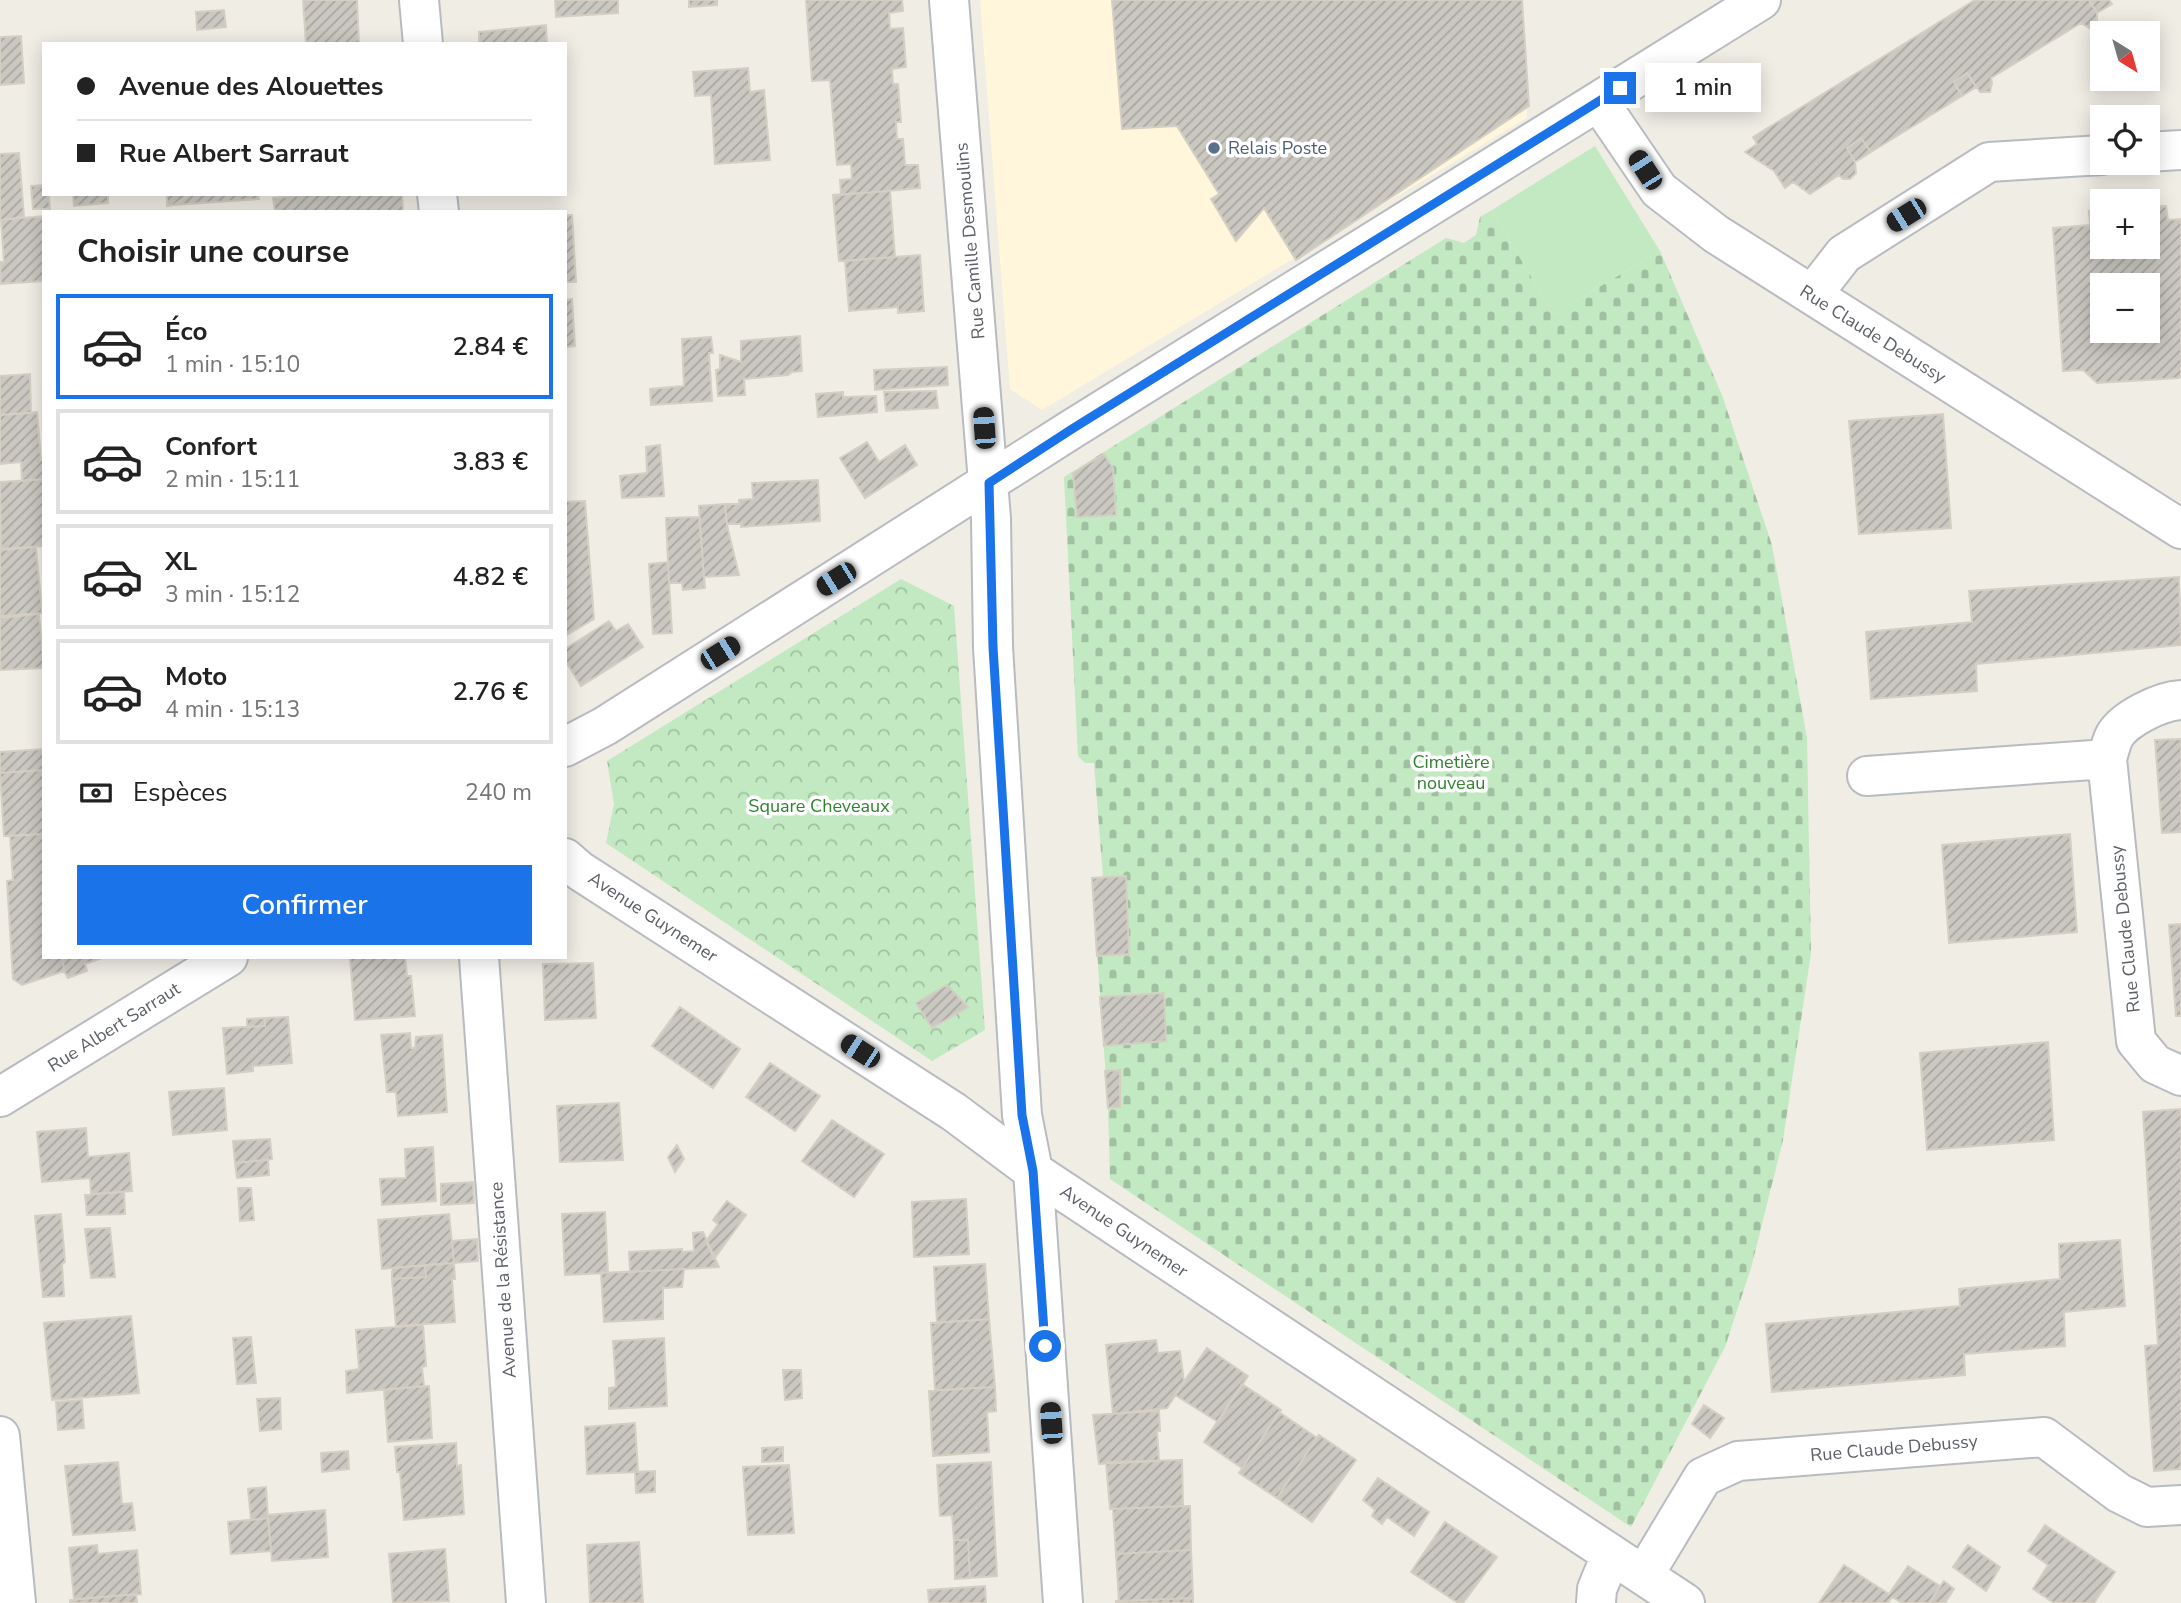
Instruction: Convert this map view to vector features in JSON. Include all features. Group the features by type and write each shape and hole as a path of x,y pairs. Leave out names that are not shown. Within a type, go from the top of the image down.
{"street":[{"path":"418,0 424,42"},
{"name":"Rue Camille Desmoulins","path":"949,0 989,483 993,647 1021,1102 1033,1171 1063,1603"},
{"path":"567,746 604,726 1072,429 1761,0"},
{"name":"Rue Claude Debussy","path":"1600,102 1659,190 1716,234 2181,529"},
{"path":"2160,151 2181,150"},
{"path":"1812,295 1844,254 1989,162 2090,156"},
{"name":"Rue Claude Debussy","path":"2181,700 2170,700 2126,721 2114,736 2107,759 2136,1041 2155,1064 2181,1076"},
{"path":"1867,776 2107,759"},
{"name":"Avenue Guynemer","path":"567,860 580,871 954,1112 1033,1171 1685,1603"},
{"name":"Rue Albert Sarraut","path":"0,1097 225,959"},
{"name":"Avenue de la Résistance","path":"479,959 526,1603"},
{"path":"0,1436 16,1603"},
{"name":"Rue Claude Debussy","path":"1644,1575 1703,1476 1738,1461 2044,1437 2119,1493 2147,1507 2181,1505"},
{"path":"1596,1603 1597,1589 1611,1555"}],"shaded area":[{"path":"980,0 1520,0 1527,118 1042,410 1010,389"}],"green space":[{"path":"1595,146 1660,251 1553,314 1492,210"},
{"name":"Cimetière nouveau","path":"1492,210 1553,314 1660,251 1722,395 1772,545 1807,738 1811,953 1783,1140 1751,1268 1725,1347 1631,1527 1110,1179 1108,1108 1092,878 1103,877 1094,763 1085,763 1078,756 1064,477 1446,238 1464,243 1476,235 1480,217"},
{"name":"Square Cheveaux","path":"901,579 954,606 985,1030 932,1061 606,843 614,804 607,761"}],"building":[{"path":"303,0 357,0 359,42 306,42"},
{"path":"555,0 618,0 618,13 556,17"},
{"path":"689,0 717,0 717,5 689,7"},
{"path":"806,0 902,0 903,11 889,13 890,29 903,28 906,67 892,69 893,84 898,84 901,122 896,122 897,139 903,139 905,165 918,165 920,188 841,195 840,180 852,179 851,164 837,165 830,80 812,81"},
{"path":"1112,0 1522,0 1529,106 1296,260 1264,208 1236,241 1211,199 1219,194 1177,126 1122,129"},
{"path":"1975,0 2089,0 2097,13 2097,21 2090,21 2090,28 2081,23 1991,78 1990,92 1980,92 1967,73 1954,82 1962,96 1871,152 1861,138 1847,148 1855,162 1856,173 1850,179 1843,179 1839,175 1810,194 1793,182 1785,188 1774,171 1745,152 1757,144 1753,137"},
{"path":"2089,0 2109,0 2112,4 2097,13"},
{"path":"224,10 226,27 197,30 196,12"},
{"path":"546,25 547,42 479,42 479,32"},
{"path":"21,36 24,83 0,85 0,37"},
{"path":"748,68 750,92 764,90 770,160 715,164 711,95 695,96 693,72"},
{"path":"1967,73 1976,87 1962,96 1954,82"},
{"path":"1861,138 1871,152 1855,162 1847,148"},
{"path":"19,153 24,217 0,220 0,154"},
{"path":"42,185 42,196 49,196 50,209 33,209 31,186"},
{"path":"890,191 895,257 839,261 833,195"},
{"path":"73,196 108,196 108,203 74,206"},
{"path":"167,196 187,196 174,205 167,206"},
{"path":"187,196 258,196 259,199 174,205"},
{"path":"402,196 403,210 275,210 273,198"},
{"path":"2160,206 2166,206 2168,220 2181,219 2179,378 2097,383 2083,370 2063,371 2053,228 2090,225 2090,259 2160,259"},
{"path":"567,215 572,215 576,282 567,282"},
{"path":"42,216 42,281 1,284 0,262 4,262 1,220"},
{"path":"920,255 924,311 898,313 898,307 849,311 845,261"},
{"path":"572,299 575,346 567,347 567,300"},
{"path":"800,336 802,371 744,379 745,395 718,396 716,370 720,369 720,355 741,362 741,341"},
{"path":"711,337 713,353 709,353 712,401 651,405 650,389 684,386 682,339"},
{"path":"947,367 948,385 875,390 874,370"},
{"path":"30,374 31,413 0,415 0,376"},
{"path":"936,391 938,408 886,411 884,392"},
{"path":"843,392 843,397 876,396 877,412 818,417 816,394"},
{"path":"37,412 42,479 22,481 21,462 0,464 0,415"},
{"path":"1943,414 1951,528 1859,534 1849,421"},
{"path":"867,442 879,462 905,445 917,465 865,498 840,458"},
{"path":"660,445 664,496 622,498 620,476 647,473 646,447"},
{"path":"1104,454 1113,468 1116,515 1077,517 1073,473"},
{"path":"42,479 42,546 1,549 0,482"},
{"path":"818,480 820,521 741,527 741,524 727,524 725,504 739,504 739,500 753,499 752,483"},
{"path":"585,501 594,619 567,635 567,502"},
{"path":"725,504 727,525 739,575 704,577 699,506"},
{"path":"699,517 705,588 683,590 682,583 669,583 666,518"},
{"path":"36,547 42,613 0,616 0,550"},
{"path":"668,562 672,633 653,634 649,564"},
{"path":"2179,577 2181,645 1976,664 1977,691 1871,699 1866,632 1972,622 1969,591"},
{"path":"39,614 42,668 0,670 0,618"},
{"path":"609,621 616,631 628,624 643,647 581,686 567,663 567,648"},
{"path":"2181,739 2181,832 2162,833 2155,740"},
{"path":"42,749 42,770 0,773 0,752"},
{"path":"42,770 42,834 4,836 0,773"},
{"path":"42,834 42,959 63,959 64,971 22,985 13,979 7,881 13,880 10,836"},
{"path":"2070,834 2077,932 1949,943 1942,845"},
{"path":"1126,876 1129,954 1097,956 1092,878"},
{"path":"2181,924 2181,1016 2176,1016 2169,925"},
{"path":"63,959 99,959 85,964 87,971 68,978 64,971"},
{"path":"350,959 405,959 407,976 411,976 415,1016 355,1020"},
{"path":"593,963 596,1018 545,1020 543,964"},
{"path":"947,985 968,1007 932,1028 916,1003"},
{"path":"1164,993 1166,1041 1104,1046 1100,997"},
{"path":"680,1007 740,1049 713,1088 652,1046"},
{"path":"288,1017 292,1063 253,1066 253,1071 227,1074 223,1028 265,1026 265,1018"},
{"path":"265,1018 265,1026 247,1027 247,1019"},
{"path":"410,1033 411,1048 415,1048 416,1037 442,1035 447,1112 398,1116 396,1092 387,1092 381,1035"},
{"path":"2048,1042 2054,1140 1927,1150 1920,1053"},
{"path":"770,1063 820,1096 795,1131 746,1097"},
{"path":"1120,1070 1120,1107 1108,1108 1105,1071"},
{"path":"224,1088 227,1130 173,1135 169,1092"},
{"path":"619,1103 623,1160 560,1162 557,1106"},
{"path":"2181,1109 2181,1469 2154,1471 2145,1346 2158,1345 2143,1112"},
{"path":"832,1120 884,1154 854,1197 802,1161"},
{"path":"86,1128 88,1157 129,1153 132,1191 91,1194 90,1178 42,1182 37,1132"},
{"path":"270,1139 272,1159 235,1163 233,1141"},
{"path":"677,1145 684,1159 675,1172 668,1157"},
{"path":"433,1147 436,1201 382,1205 380,1179 406,1178 405,1149"},
{"path":"268,1160 269,1175 237,1178 235,1163"},
{"path":"473,1182 474,1203 441,1205 441,1184"},
{"path":"238,1188 251,1188 254,1220 240,1221"},
{"path":"124,1192 125,1214 87,1215 85,1195"},
{"path":"966,1199 969,1254 914,1257 912,1202"},
{"path":"727,1201 746,1215 714,1259 706,1241 718,1224 713,1220"},
{"path":"605,1212 608,1273 565,1275 562,1214"},
{"path":"61,1214 65,1262 62,1264 64,1296 43,1297 35,1216"},
{"path":"449,1214 454,1263 382,1269 378,1220"},
{"path":"110,1228 115,1277 91,1278 85,1229"},
{"path":"703,1232 719,1267 630,1272 629,1252 682,1249 682,1252 694,1251 693,1233"},
{"path":"477,1239 478,1261 454,1263 452,1241"},
{"path":"2120,1240 2125,1306 2064,1312 2065,1346 1964,1354 1965,1375 1772,1392 1766,1324 1960,1306 1959,1289 2060,1279 2059,1244"},
{"path":"454,1263 455,1279 452,1279 455,1322 396,1326 392,1279 426,1277 425,1265"},
{"path":"985,1264 989,1319 937,1323 934,1267"},
{"path":"425,1265 426,1277 392,1279 392,1268"},
{"path":"684,1269 682,1287 663,1288 663,1319 604,1322 601,1273"},
{"path":"131,1316 139,1393 52,1400 44,1323"},
{"path":"989,1319 995,1387 935,1390 931,1323"},
{"path":"423,1325 426,1366 422,1367 424,1386 347,1393 346,1371 359,1369 356,1330"},
{"path":"251,1337 256,1383 237,1384 233,1338"},
{"path":"664,1338 667,1406 609,1409 609,1388 616,1387 613,1341"},
{"path":"1156,1340 1158,1353 1180,1351 1184,1382 1167,1408 1113,1414 1106,1345"},
{"path":"1207,1348 1248,1376 1218,1422 1175,1395"},
{"path":"783,1370 801,1370 802,1398 785,1400"},
{"path":"1242,1384 1281,1410 1242,1468 1204,1442"},
{"path":"429,1386 432,1438 388,1442 384,1390"},
{"path":"995,1387 996,1411 987,1412 989,1452 933,1456 929,1391"},
{"path":"280,1398 281,1429 260,1431 257,1399"},
{"path":"82,1400 84,1428 58,1430 56,1402"},
{"path":"1704,1405 1724,1418 1710,1438 1692,1424"},
{"path":"1159,1411 1159,1461 1099,1464 1093,1415"},
{"path":"1279,1412 1317,1438 1277,1498 1239,1473"},
{"path":"635,1423 638,1472 587,1474 585,1427"},
{"path":"1319,1435 1356,1460 1312,1522 1277,1498"},
{"path":"456,1443 457,1466 461,1465 464,1514 404,1520 395,1447"},
{"path":"783,1447 783,1461 762,1462 762,1448"},
{"path":"348,1451 349,1469 322,1472 321,1453"},
{"path":"1182,1460 1183,1506 1110,1509 1106,1462"},
{"path":"118,1462 122,1504 132,1503 135,1530 73,1535 65,1466"},
{"path":"991,1462 997,1576 970,1578 968,1540 954,1540 952,1515 940,1516 937,1465"},
{"path":"789,1465 794,1533 748,1535 743,1467"},
{"path":"655,1471 655,1492 636,1493 635,1472"},
{"path":"1378,1478 1429,1512 1414,1536 1387,1517 1382,1524 1372,1516 1375,1510 1363,1500"},
{"path":"266,1487 268,1518 251,1520 248,1489"},
{"path":"1190,1506 1191,1550 1116,1554 1113,1509"},
{"path":"325,1510 328,1557 272,1561 268,1515"},
{"path":"268,1518 271,1551 231,1554 228,1522"},
{"path":"1445,1522 1497,1557 1463,1603 1458,1603 1411,1572"},
{"path":"2045,1525 2115,1572 2094,1603 2054,1603 2033,1589 2048,1565 2028,1551"},
{"path":"954,1540 968,1540 970,1578 955,1579"},
{"path":"639,1542 643,1603 590,1603 587,1545"},
{"path":"97,1545 98,1554 137,1550 141,1594 74,1599 69,1548"},
{"path":"1968,1545 2000,1567 1986,1591 1953,1567"},
{"path":"445,1549 449,1601 393,1603 389,1554"},
{"path":"1191,1550 1193,1598 1119,1601 1116,1554"},
{"path":"1844,1565 1889,1594 1908,1566 1940,1586 1929,1603 1902,1603 1892,1597 1888,1603 1819,1603"},
{"path":"1944,1581 1954,1589 1945,1603 1929,1603"},
{"path":"985,1586 986,1603 929,1603 928,1590"},
{"path":"136,1594 137,1603 70,1603 70,1600"},
{"path":"1193,1598 1193,1603 1116,1603 1116,1601"}],"place":[{"name":"Relais Poste","path":"1214,148"}],"route":[{"path":"1045,1346 1033,1171 1022,1115 993,647 989,483 1620,88"}]}
